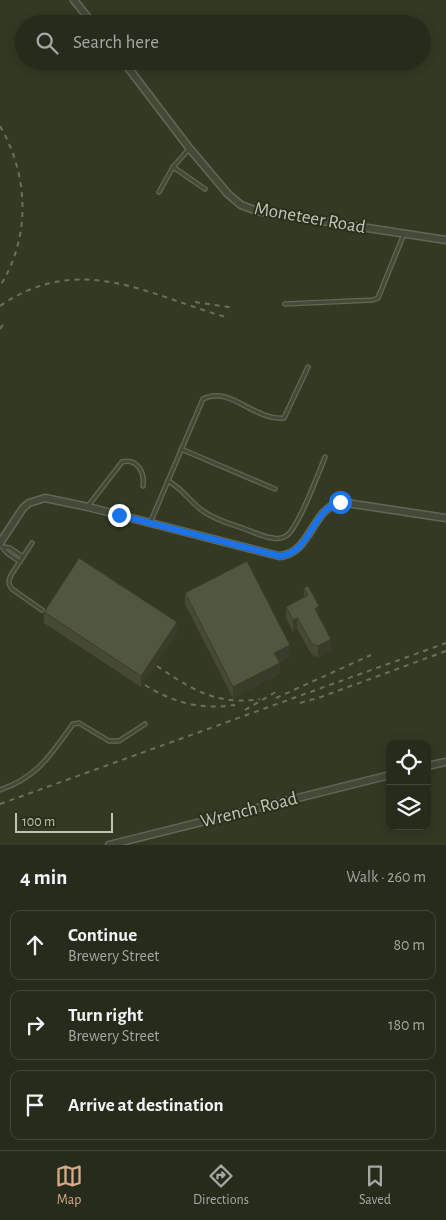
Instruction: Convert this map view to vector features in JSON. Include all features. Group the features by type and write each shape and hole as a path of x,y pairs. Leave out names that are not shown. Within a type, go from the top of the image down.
{"street":[{"path":"74,0 86,15"},
{"name":"Moneteer Road","path":"130,70 228,194 247,208 446,240"},
{"path":"1,545 23,508 36,500 53,498 279,556 286,556 296,550 323,511 332,504 340,502 446,518"},
{"path":"431,765 446,762"},
{"name":"Wrench Road","path":"109,845 386,776"}],"lane":[{"path":"159,192 173,167 190,148"},
{"path":"173,167 205,189"},
{"path":"285,304 373,300 378,298 404,234"},
{"path":"150,524 203,399 218,395 228,397 266,416 284,418 308,367"},
{"path":"181,449 275,489"},
{"path":"168,481 178,487 204,512 258,534 275,538 285,537 291,532 303,509 325,457"},
{"path":"88,507 122,462 131,462 143,471 143,486"},
{"path":"32,543 8,580 12,590 42,610"},
{"path":"1,545 10,548 23,557"},
{"path":"1,545 7,553 20,562"},
{"path":"0,790 22,780 42,766 72,724 78,723 108,741 114,742 119,741 145,724"}],"building":[{"path":"79,558 177,622 141,676 44,612"},
{"path":"247,561 290,645 274,653 280,663 233,687 185,593"},
{"path":"308,586 319,606 315,609 331,639 318,646 312,644 297,618 293,620 286,607 308,595 304,588"}],"railway":[{"path":"0,126 10,145 17,165 22,206 21,227 17,247 10,267 0,286"},
{"path":"0,306 29,290 58,281 86,280 114,283 142,290 229,318"},
{"path":"195,302 234,308"},
{"path":"0,329 5,322"},
{"path":"0,804 446,643"},
{"path":"300,703 446,651"},
{"path":"276,698 371,655"},
{"path":"157,666 181,682 217,698 245,701 260,699"},
{"path":"145,685 177,701 188,704 211,707 235,705"},
{"path":"245,710 279,690"}],"route":[{"path":"119,515 279,556 286,556 292,554 301,546 327,507 340,502"}]}
